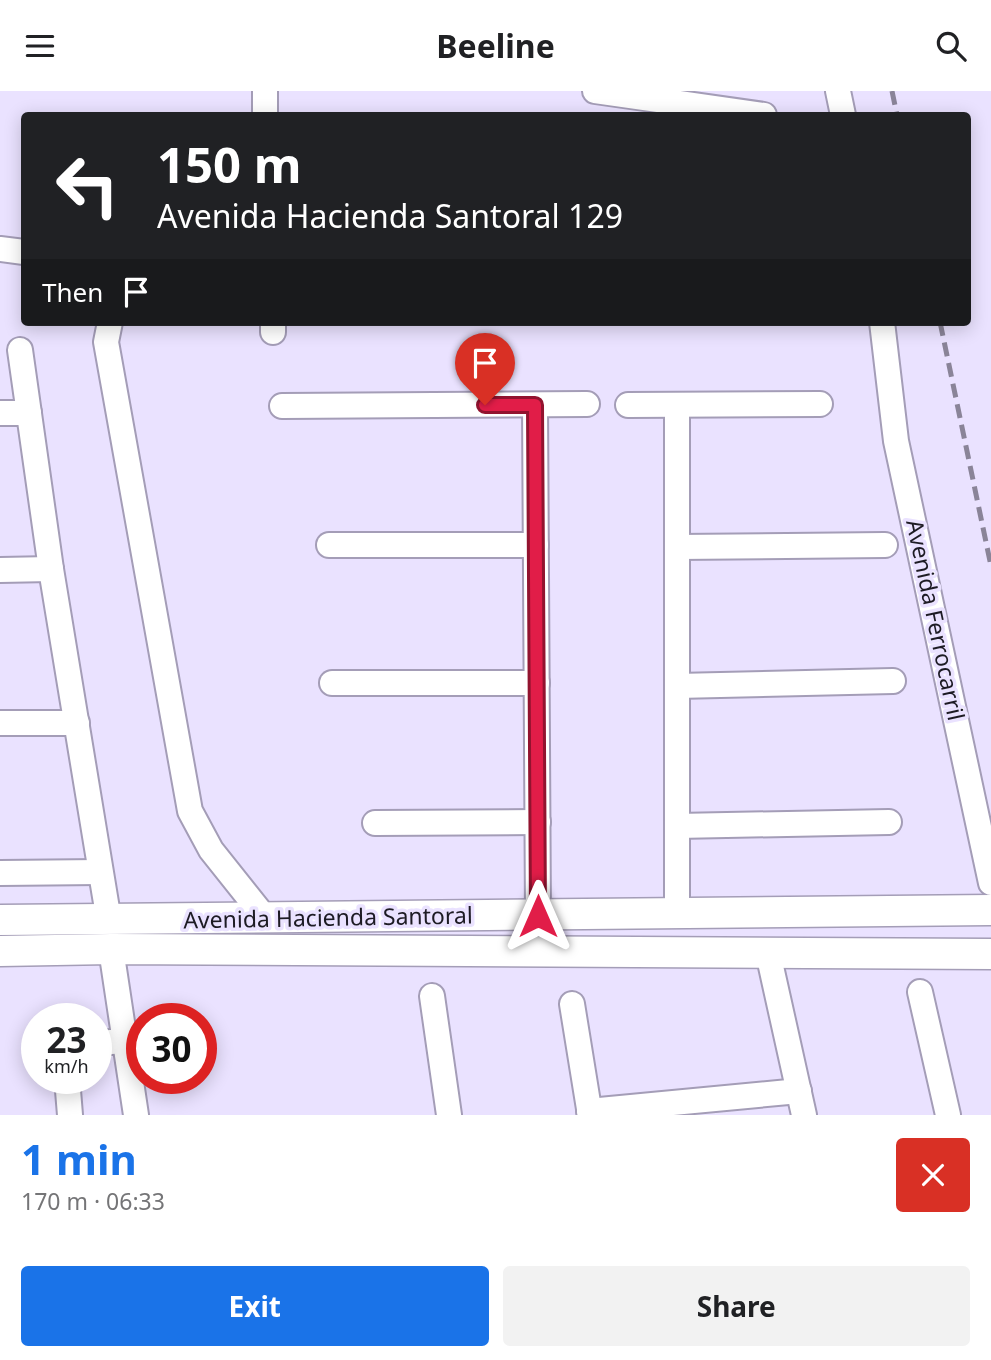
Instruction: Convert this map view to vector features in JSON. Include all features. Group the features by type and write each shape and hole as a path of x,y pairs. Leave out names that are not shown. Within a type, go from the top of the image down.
{"street":[{"path":"265,91 265,112"},
{"path":"595,91 633,94 745,112"},
{"path":"838,91 842,112"},
{"path":"0,249 21,252"},
{"path":"109,326 106,342 190,811 211,850 266,919"},
{"name":"Avenida Ferrocarril","path":"883,326 896,441 991,883"},
{"path":"20,350 51,569 126,1041 112,1042"},
{"path":"282,406 587,404"},
{"path":"628,405 820,404"},
{"path":"535,405 538,916"},
{"path":"677,405 677,914"},
{"path":"0,413 29,412"},
{"path":"330,545 536,545"},
{"path":"677,547 885,545"},
{"path":"0,570 51,569"},
{"path":"677,686 893,681"},
{"path":"332,683 537,683"},
{"path":"0,723 77,723"},
{"path":"375,823 538,822"},
{"path":"677,826 889,823"},
{"path":"0,873 100,871"},
{"name":"Avenida Hacienda Santoral","path":"0,951 110,935 266,919 991,910"},
{"path":"883,912 886,953"},
{"path":"606,915 606,952"},
{"path":"323,918 324,951"},
{"name":"Avenida Hacienda Santoral","path":"0,919 110,935 324,951 991,954"},
{"path":"572,1004 589,1113 801,1103 768,953"},
{"path":"920,992 948,1115"},
{"path":"432,996 449,1115"},
{"path":"68,1094 70,1115"},
{"path":"133,1094 136,1115"}],"railway":[{"path":"892,91 896,112"},
{"path":"941,326 991,566"}],"route":[{"path":"485,405 535,405 538,916"}]}
